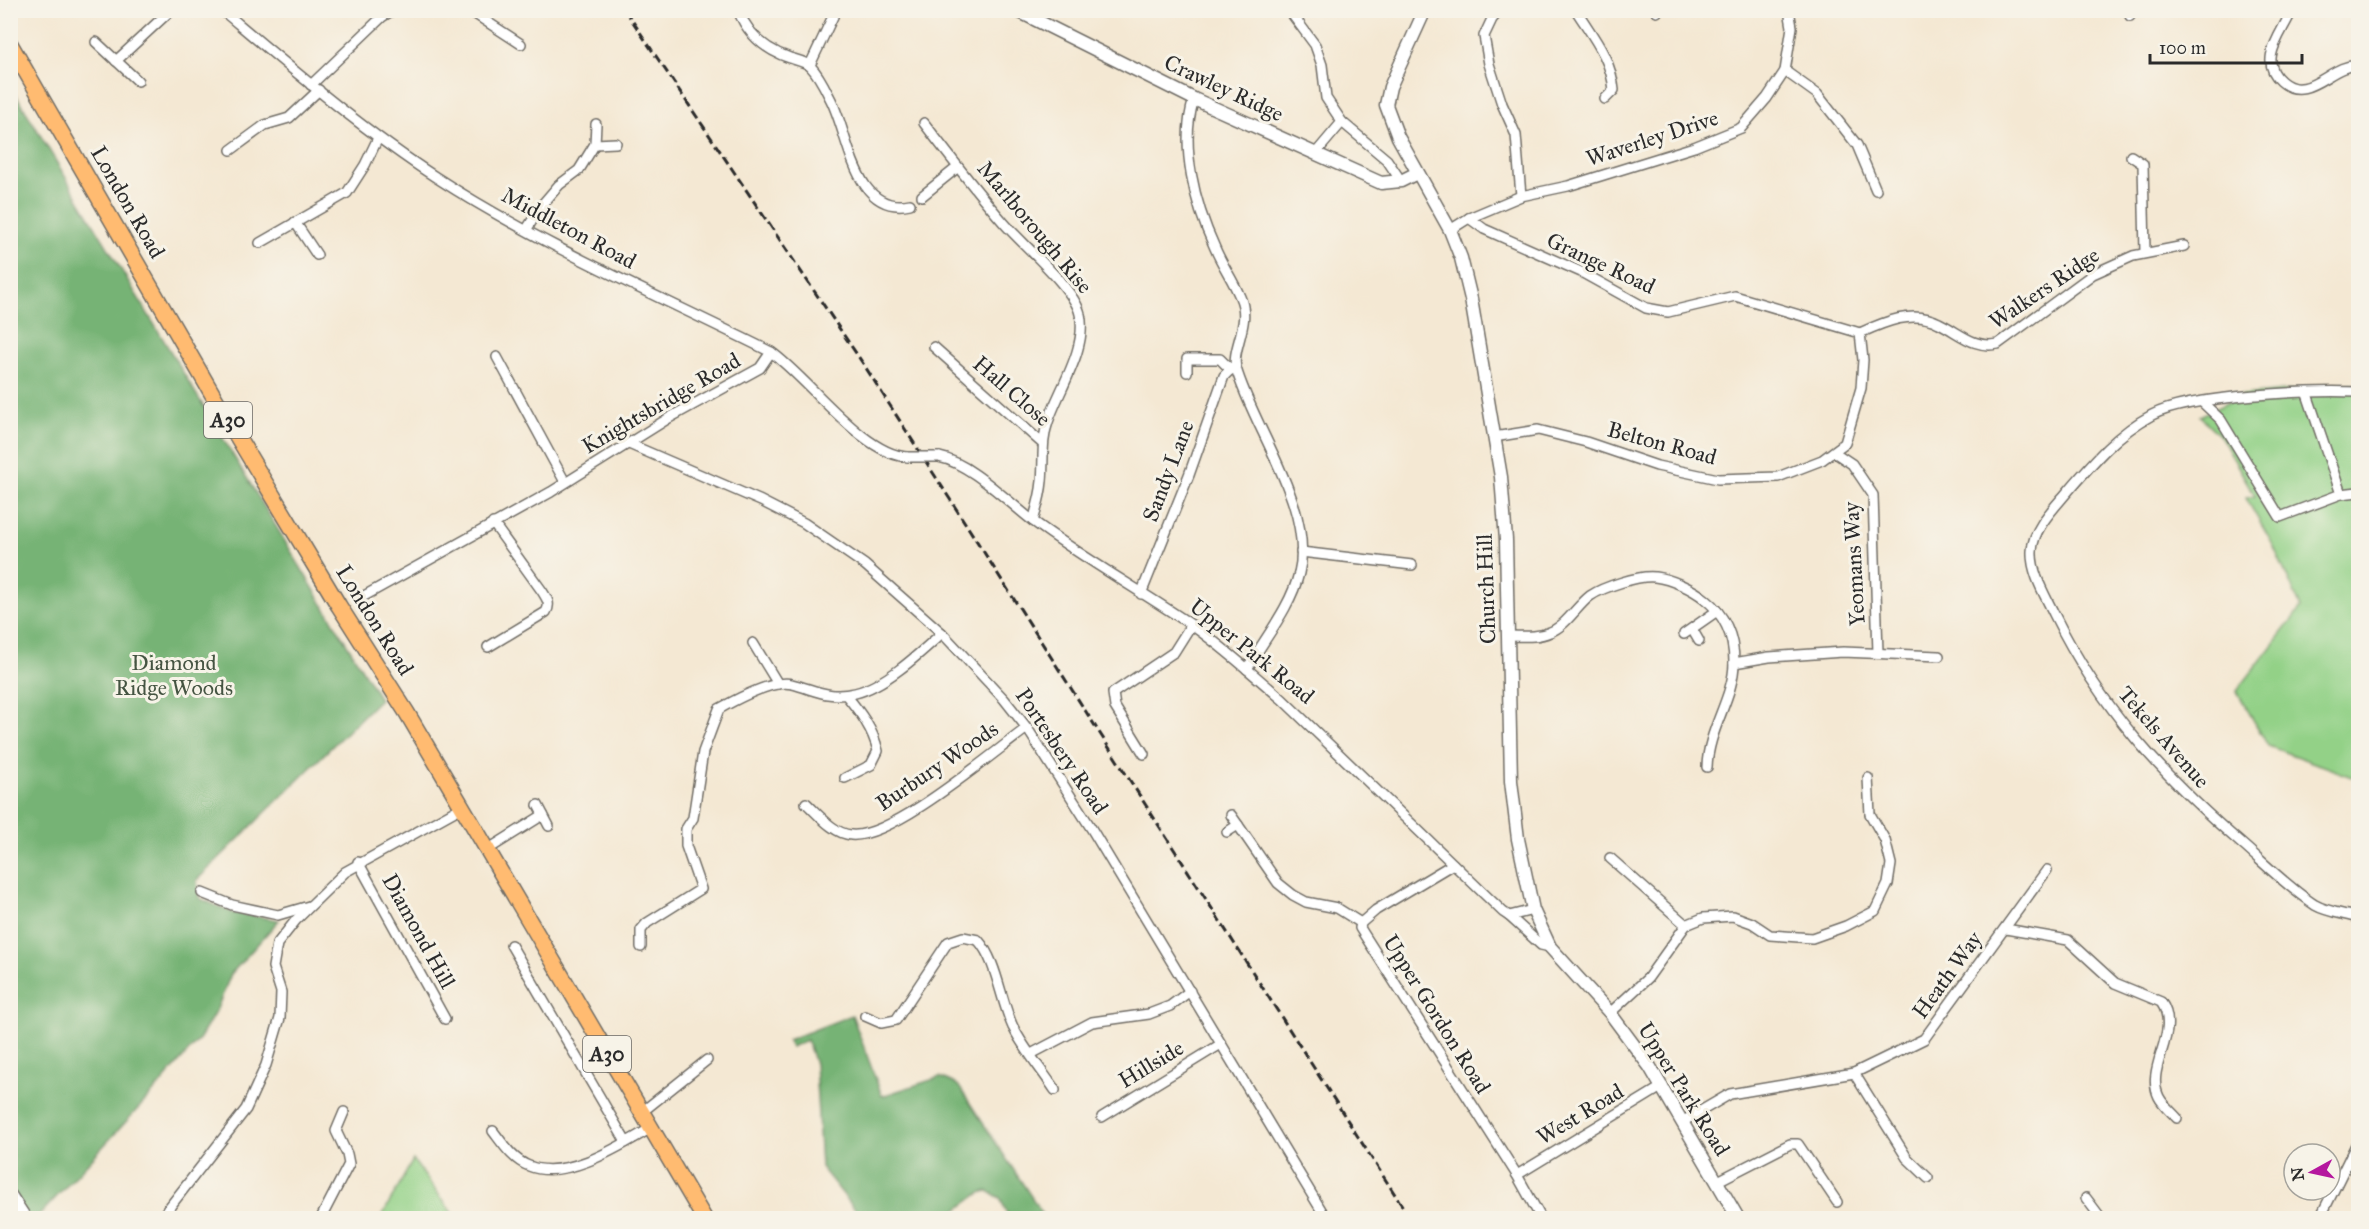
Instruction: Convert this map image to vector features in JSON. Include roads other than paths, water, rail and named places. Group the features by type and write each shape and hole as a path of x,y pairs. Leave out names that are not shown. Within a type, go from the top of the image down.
{"main road":[{"name":"London Road","path":"10,44 228,421 462,807 704,1218"}],"street":[{"path":"116,61 171,10"},
{"name":"Middleton Road","path":"222,10 378,138 439,179 526,229 771,352 788,364 867,440 895,455 939,457"},
{"path":"231,150 265,125 290,118 382,17 393,10"},
{"path":"469,10 521,44"},
{"path":"738,10 753,37 781,55 810,65 840,116 857,172 870,191 883,202 893,205 910,204"},
{"path":"810,65 836,10"},
{"name":"Crawley Ridge","path":"1016,10 1194,99 1381,183 1401,181 1418,173"},
{"path":"1289,10 1315,45 1322,65 1326,98 1342,122 1387,160 1401,181"},
{"name":"Church Hill","path":"1425,10 1390,87 1386,105 1398,137 1450,230 1461,258 1471,299 1494,437 1506,540 1511,781 1518,839 1533,910 1550,947"},
{"path":"1500,10 1492,19 1484,36 1499,94 1516,135 1521,196"},
{"path":"1576,10 1599,42 1612,71 1614,90 1605,99"},
{"name":"Waverley Drive","path":"1450,230 1469,218 1521,196 1568,186 1694,147 1742,129 1785,71 1792,27 1789,10"},
{"path":"2292,10 2269,56 2272,70 2283,84 2304,88 2340,71 2358,66"},
{"path":"96,42 138,81"},
{"path":"1785,71 1817,94 1857,145 1876,190"},
{"name":"Sandy Lane","path":"1141,594 1190,475 1224,376 1233,367 1244,315 1241,299 1215,249 1196,188 1189,148 1188,123 1194,99"},
{"path":"1315,154 1342,122"},
{"name":"Marlborough Rise","path":"924,123 1004,224 1063,286 1080,312 1082,328 1077,346 1065,385 1047,423 1043,444 1042,482 1033,521"},
{"path":"526,229 541,206 559,185 579,170 595,144 596,124"},
{"path":"260,243 347,192 365,165 378,138"},
{"path":"595,144 616,143"},
{"path":"2131,156 2143,164 2145,252"},
{"name":"Marlborough Rise","path":"922,196 958,167"},
{"name":"Grange Road","path":"1469,218 1484,230 1581,272 1646,308 1668,312 1735,296 1860,333"},
{"path":"296,222 317,255"},
{"name":"Walkers Ridge","path":"1860,333 1891,318 1915,318 1937,322 1972,342 1988,346 1998,344 2093,274 2145,252 2184,246"},
{"path":"1834,452 1845,443 1861,388 1863,360 1860,333"},
{"name":"Hall Close","path":"934,347 1043,444"},
{"name":"Knightsbridge Road","path":"364,596 566,482 669,418 760,368 771,352"},
{"name":"Knightsbridge Road","path":"497,357 566,482"},
{"path":"1187,372 1187,359 1220,359 1233,367 1269,441 1299,527 1301,552 1299,574 1286,602 1247,669"},
{"name":"Tekels Avenue","path":"2358,392 2227,399 2172,406 2152,415 2112,441 2047,517 2037,533 2032,552 2039,583 2070,646 2098,692 2132,737 2186,795 2317,906 2358,918"},
{"path":"2307,394 2341,494"},
{"path":"2221,420 2222,408 2227,399"},
{"path":"2202,402 2221,420 2280,517 2341,494 2358,492"},
{"name":"Belton Road","path":"1494,437 1538,430 1586,442 1657,465 1718,479 1778,477 1834,452"},
{"name":"Portesbery Road","path":"628,444 750,496 804,523 865,565 942,633 1004,699 1027,728 1190,991 1326,1218"},
{"name":"Yeomans Way","path":"1834,452 1852,464 1873,495 1878,652"},
{"name":"Upper Park Road","path":"939,457 948,458 964,468 1033,521 1191,625 1247,669 1282,699 1509,916 1541,945 1550,947 1610,1013 1636,1046 1663,1086 1738,1218"},
{"path":"488,647 546,612 548,608 548,601 542,591 493,523"},
{"path":"1301,552 1412,565"},
{"path":"1509,636 1534,637 1552,632 1591,595 1620,583 1655,577 1698,593 1717,611 1731,632 1734,663 1730,686 1711,738 1707,767"},
{"path":"1699,641 1688,632 1717,611"},
{"path":"1144,754 1115,707 1113,693 1174,652 1191,625"},
{"path":"641,947 641,930 646,923 701,889 686,846 686,829 693,818 703,752 719,709 778,684 791,683 828,695 846,694 874,685 914,659 942,633"},
{"path":"753,643 778,684"},
{"path":"1734,663 1797,654 1878,652 1939,656"},
{"path":"845,778 871,765 878,751 875,738 863,716 846,694"},
{"name":"Burbury Woods","path":"806,803 829,824 848,835 862,835 886,826 931,798 1027,728"},
{"path":"1610,1013 1648,978 1686,925 1703,918 1733,916 1752,923 1770,935 1812,938 1846,926 1875,911 1888,884 1891,864 1886,840 1870,814 1868,778"},
{"path":"538,805 549,826"},
{"path":"161,1218 246,1108 266,1065 280,1018 281,992 273,967 277,944 311,905 358,862 462,807"},
{"path":"1231,815 1278,883 1306,902 1337,908 1361,923"},
{"path":"487,850 543,816"},
{"path":"1227,832 1238,825"},
{"path":"1610,858 1686,925"},
{"name":"Diamond Hill","path":"358,862 445,1019"},
{"name":"Upper Gordon Road","path":"1453,864 1376,910 1361,923 1364,935 1517,1175 1541,1218"},
{"name":"Heath Way","path":"1682,1122 1730,1094 1854,1073 1924,1039 2047,870"},
{"path":"202,893 232,905 278,915 311,905"},
{"path":"1509,916 1533,910"},
{"path":"2006,929 2068,940 2115,983 2161,1002 2168,1018 2156,1081 2157,1095 2177,1118"},
{"path":"865,1016 881,1023 896,1020 948,942 968,936 978,940 991,959 1009,1016 1021,1041 1055,1090"},
{"path":"511,945 626,1142"},
{"path":"1030,1054 1092,1023 1149,1014 1170,1006 1190,991"},
{"name":"Hillside","path":"1102,1117 1221,1044"},
{"path":"642,1112 707,1060"},
{"path":"1854,1073 1882,1123 1907,1158 1928,1178"},
{"name":"West Road","path":"1517,1175 1663,1086"},
{"path":"321,1218 349,1164 347,1154 333,1135 344,1112"},
{"path":"493,1131 513,1156 529,1166 550,1170 576,1165 607,1153 651,1128"},
{"path":"2320,1218 2358,1141"},
{"path":"1716,1182 1790,1144 1798,1144 1837,1203"},
{"path":"10,1195 25,1218"},
{"path":"2086,1198 2101,1218"}],"railway":[{"path":"625,10 866,368 1410,1218"}],"park label":[{"name":"Diamond Ridge Woods","path":"174,674"}]}
